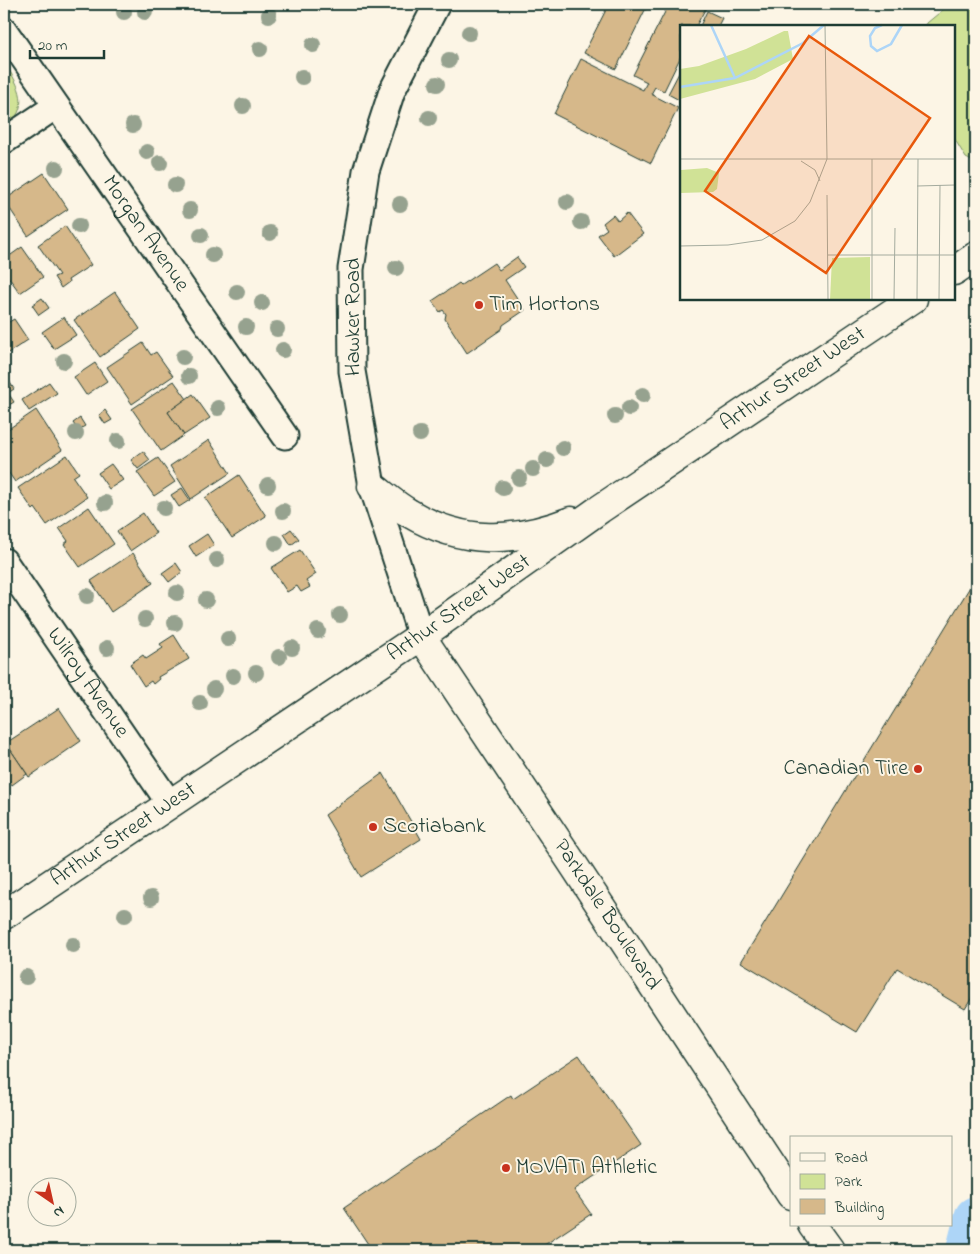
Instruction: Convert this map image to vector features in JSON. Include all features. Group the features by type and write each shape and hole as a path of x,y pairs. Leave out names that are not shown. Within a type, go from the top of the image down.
{"main road":[{"path":"955,270 976,256"},
{"name":"Arthur Street West","path":"4,915 420,636 600,509 912,300"},
{"path":"372,486 409,513 445,530 483,538 516,537 556,527 600,509"},
{"name":"Parkdale Boulevard","path":"420,636 790,1193"},
{"path":"813,1226 830,1250"}],"street":[{"name":"Hawker Road","path":"420,636 372,486 352,371 351,269 366,171 392,91 437,4"},
{"name":"Morgan Avenue","path":"4,30 286,436"},
{"path":"4,141 56,106"},
{"name":"Wilroy Avenue","path":"4,561 170,804"}],"green space":[{"path":"950,4 976,4 976,163 966,158 955,140 955,25 926,25"},
{"path":"4,62 15,80 21,105 13,121 4,129"}],"building":[{"path":"609,4 648,4 616,69 584,53"},
{"path":"669,4 708,4 697,25 680,25 680,58 664,91 655,87 651,94 678,108 651,163 554,114 581,59 643,90 647,82 633,75"},
{"path":"707,11 722,18 718,25 700,25"},
{"path":"680,71 680,100 668,94"},
{"path":"44,173 68,209 28,236 4,200"},
{"path":"627,213 643,234 614,256 598,235 607,229 603,223 613,215 618,221"},
{"path":"65,226 91,265 68,280 69,282 61,288 54,277 59,275 38,245"},
{"path":"22,247 43,277 20,293 4,271 4,260"},
{"name":"Tim Hortons","path":"517,257 524,267 505,280 525,310 503,325 502,329 467,353 445,319 446,314 443,310 440,312 432,301 459,283 461,285 494,263 499,270"},
{"path":"115,292 140,329 100,357 74,320"},
{"path":"42,298 49,308 39,315 32,305"},
{"path":"64,317 76,335 54,349 42,332"},
{"path":"14,319 28,340 8,353 4,347 4,325"},
{"path":"143,343 151,355 156,352 173,376 132,404 107,367"},
{"path":"95,363 107,381 86,395 74,377"},
{"path":"9,381 14,389 8,393 14,402 4,408 4,385"},
{"path":"174,381 187,399 168,412 184,435 161,451 132,409"},
{"path":"49,382 57,393 29,411 22,400"},
{"path":"193,394 210,418 184,435 168,412"},
{"path":"36,410 62,450 15,482 4,466 4,432"},
{"path":"105,410 112,420 105,424 99,415"},
{"path":"80,418 85,426 78,430 73,423"},
{"path":"209,440 230,473 191,499 170,466"},
{"path":"143,451 150,460 138,469 131,460"},
{"path":"67,455 79,473 73,477 87,497 47,525 35,508 33,510 18,488"},
{"path":"158,458 175,482 154,496 137,472"},
{"path":"111,464 123,480 109,489 98,473"},
{"path":"239,475 266,516 232,538 205,498"},
{"path":"182,488 190,500 179,507 171,495"},
{"path":"89,507 114,544 80,567 64,544 68,541 59,528"},
{"path":"143,513 156,533 130,551 117,531"},
{"path":"291,529 299,539 291,545 284,534"},
{"path":"207,534 214,545 196,557 189,546"},
{"path":"300,550 316,574 306,581 310,587 301,592 297,586 287,592 271,568"},
{"path":"133,553 153,583 111,612 91,581"},
{"path":"176,563 182,572 169,582 162,573"},
{"name":"Canadian Tire","path":"976,577 976,991 965,1009 897,968 857,1032 741,962"},
{"path":"174,635 189,659 158,677 159,679 153,684 151,681 144,686 130,664 143,655 146,659 163,648 160,644"},
{"path":"59,708 81,741 29,777 6,743"},
{"path":"6,743 27,774 12,785 4,773 4,745"},
{"name":"Scotiabank","path":"383,773 421,839 361,877 325,815"},
{"name":"MOVATI Athletic","path":"579,1055 641,1145 574,1190 591,1214 537,1250 372,1250 344,1208 511,1095 513,1099"}],"waterway":[{"path":"968,1250 976,1218"}],"place":[{"name":"Tim Hortons","path":"479,305"},
{"name":"Canadian Tire","path":"918,769"},
{"name":"Scotiabank","path":"373,827"},
{"name":"MOVATI Athletic","path":"506,1168"}]}
